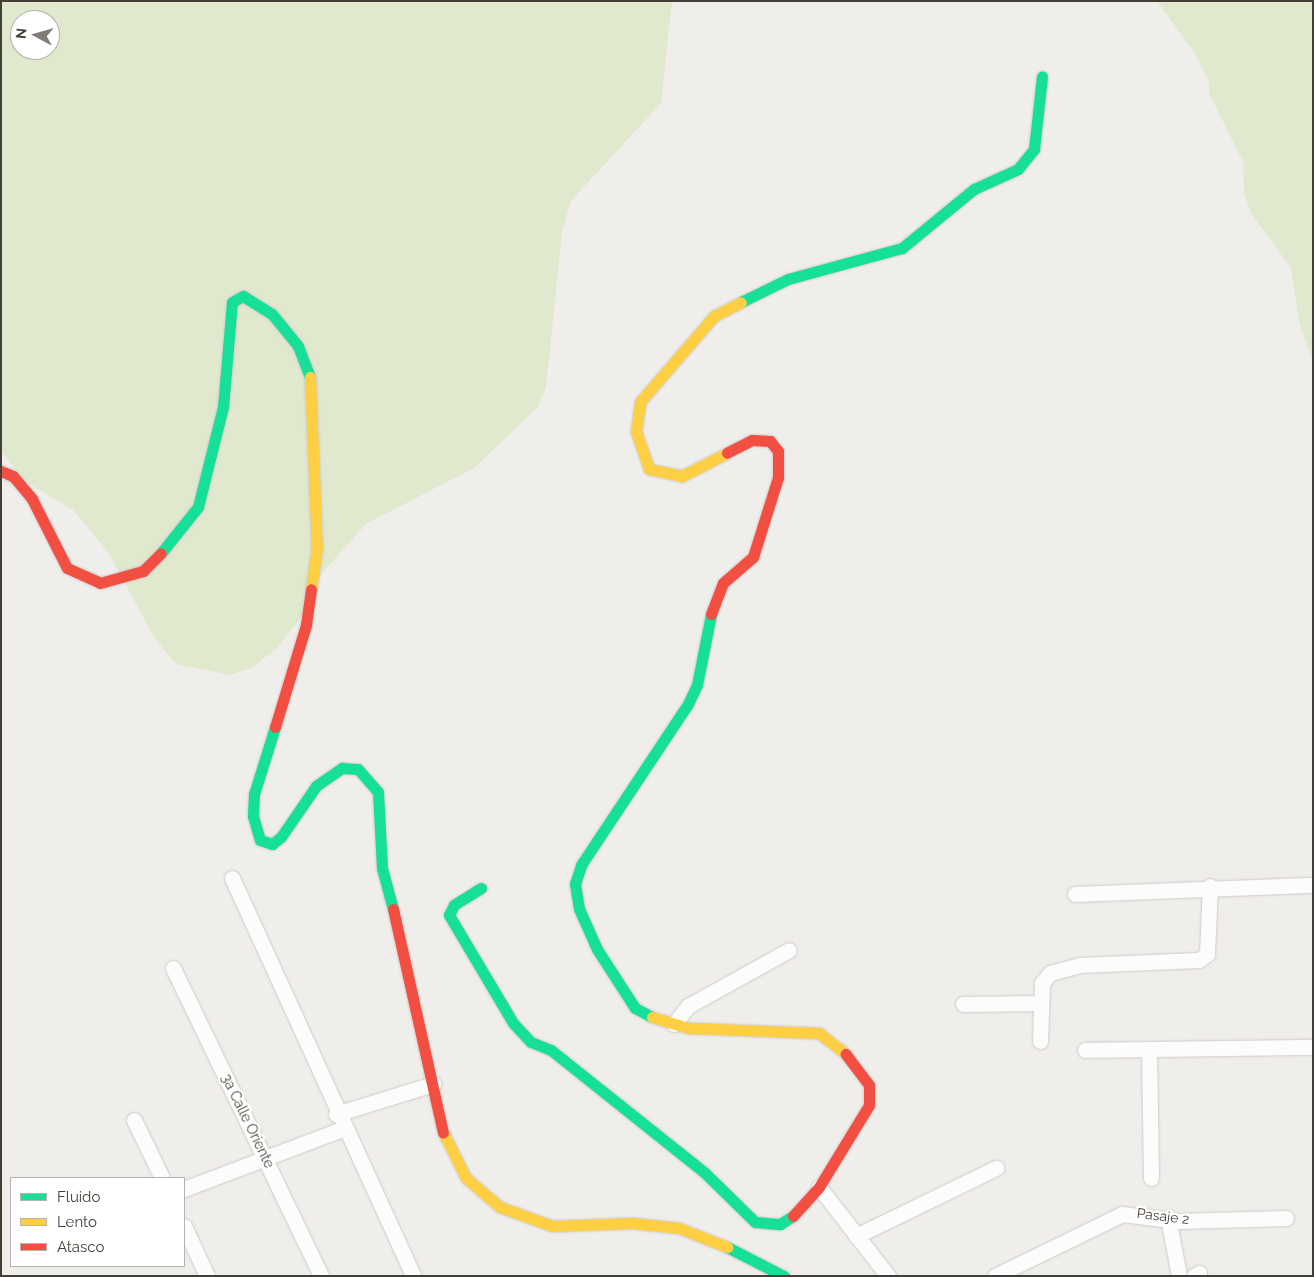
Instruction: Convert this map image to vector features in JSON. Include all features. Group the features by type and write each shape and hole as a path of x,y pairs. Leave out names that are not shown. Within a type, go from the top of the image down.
{"street":[{"path":"481,888 454,905 449,915 513,1023 531,1042 551,1050 657,1134 755,1222 780,1224 796,1214 819,1187 869,1105 869,1085 857,1066 838,1044 819,1033 731,1032 674,1024 635,1008 596,949 579,909 574,884 581,865 697,685 713,606 723,583 753,557 769,514 778,450 770,441 752,440 682,476 664,475 649,469 641,454 636,432 640,402 714,316 788,279 902,248 974,189 1018,169 1034,149 1042,76"},
{"path":"1,471 13,476 32,500 67,568 100,583 131,578 157,559 198,507 223,406 232,302 243,296 272,314 298,346 311,378 316,423 314,584 306,625 254,794 253,816 260,840 272,844 328,774 342,768 358,769 372,783 381,805 382,868 444,1137 454,1159 466,1178 500,1207 552,1226 632,1224 679,1228 756,1258 784,1276"},
{"path":"232,878 342,1129 413,1276"},
{"path":"1075,894 1210,886 1313,885"},
{"path":"1040,1041 1042,983 1063,968 1199,960 1211,944 1210,886"},
{"path":"674,1024 688,1006 789,950"},
{"name":"3a Calle Oriente","path":"173,968 267,1159 321,1276"},
{"path":"963,1004 1040,1003"},
{"path":"1085,1050 1313,1047"},
{"path":"1149,1049 1151,1178"},
{"path":"336,1114 433,1084"},
{"path":"134,1120 162,1177"},
{"path":"185,1189 342,1129"},
{"path":"856,1236 996,1168"},
{"path":"819,1187 888,1276"},
{"name":"Pasaje 2","path":"995,1276 1122,1214 1168,1217 1286,1218"},
{"path":"1168,1217 1179,1276"},
{"path":"185,1228 207,1276"}],"green space":[{"path":"1,1 672,1 661,103 571,201 562,232 546,387 538,407 474,468 366,524 322,573 304,614 277,648 251,668 230,675 176,664 155,639 108,552 73,510 24,481 1,451"},
{"path":"1157,1 1313,1 1313,362 1299,322 1291,268 1252,215 1244,194 1243,162 1209,93 1209,82 1194,52"}],"traffic: fast":[{"path":"741,302 788,279 902,248 974,189 1018,169 1034,149 1042,76"},
{"path":"161,553 198,507 223,407 232,302 243,296 272,314 298,346 310,377"},
{"path":"652,1017 635,1008 597,949 579,909 575,884 581,865 688,704 697,685 711,614"},
{"path":"275,727 254,794 253,816 260,840 272,844 281,837 316,786 342,768 358,769 378,792 382,868 393,909"},
{"path":"481,888 454,905 449,915 513,1023 531,1042 551,1050 705,1173 755,1222 780,1224 793,1216"},
{"path":"727,1247 784,1276"}],"traffic: slow":[{"path":"727,453 682,476 649,469 636,432 640,402 714,316 741,302"},
{"path":"310,377 317,548 311,589"},
{"path":"652,1017 688,1028 819,1033 846,1054"},
{"path":"443,1132 466,1178 500,1207 552,1226 632,1223 679,1228 727,1247"}],"traffic: jam":[{"path":"711,614 723,583 753,557 778,477 778,451 770,441 752,440 727,453"},
{"path":"1,471 13,476 32,499 67,568 100,583 143,571 161,553"},
{"path":"275,727 306,625 311,589"},
{"path":"393,909 443,1132"},
{"path":"793,1216 819,1187 869,1105 869,1085 846,1054"}]}
